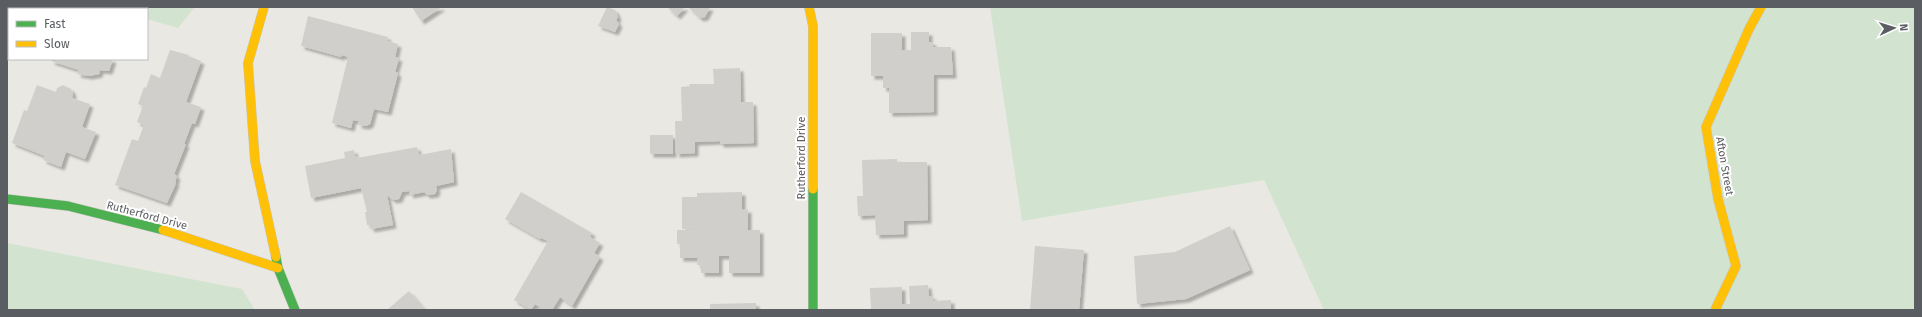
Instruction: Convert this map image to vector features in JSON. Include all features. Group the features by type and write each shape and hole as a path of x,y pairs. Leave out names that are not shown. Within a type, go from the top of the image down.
{"street":[{"path":"264,7 248,63 255,161 278,268 295,310"},
{"name":"Rutherford Drive","path":"809,7 813,26 813,310"},
{"name":"Afton Street","path":"1715,310 1736,266 1718,199 1706,128 1749,29 1761,7"},
{"name":"Rutherford Drive","path":"7,199 68,206 168,231 278,268"}],"green space":[{"path":"102,7 195,7 178,28 148,19 148,8"},
{"path":"990,7 1915,7 1915,310 1324,310 1264,180 1022,221"},
{"path":"7,243 242,289 255,310 7,310"}],"building":[{"path":"412,7 442,7 421,21"},
{"path":"607,7 615,10 618,17 616,20 619,24 615,32 598,26"},
{"path":"667,7 685,7 677,16"},
{"path":"688,7 710,7 705,17 700,18"},
{"path":"308,16 388,37 387,41 398,44 395,57 399,58 395,72 398,73 388,112 374,109 370,124 366,126 358,125 359,121 353,120 351,128 332,123 348,57 342,55 341,57 301,46"},
{"path":"911,32 929,32 929,42 933,42 933,47 951,47 953,75 934,75 934,112 889,113 889,88 883,88 883,76 871,76 871,33 902,33 902,50 911,50"},
{"path":"170,50 189,55 188,56 201,61 186,102 201,107 195,124 192,123 184,144 186,144 174,174 177,176 176,183 167,203 115,185 132,139 138,141 144,125 137,122 143,106 138,104 144,87 146,88 151,74 160,78"},
{"path":"113,60 109,71 100,70 99,74 89,76 77,74 79,70 51,61"},
{"path":"740,68 741,102 753,102 754,143 720,144 720,141 695,142 695,153 676,154 675,121 682,121 681,87 690,86 689,84 714,84 713,69"},
{"path":"37,85 56,92 57,88 63,85 71,89 73,94 72,98 90,104 82,127 96,132 85,159 66,152 61,167 43,160 45,156 12,143 24,110 27,111"},
{"path":"650,135 673,135 673,154 650,154"},
{"path":"417,147 419,155 451,149 454,182 436,186 437,190 435,194 427,195 424,192 410,195 409,191 402,192 399,199 393,200 387,195 393,225 371,229 370,225 367,225 365,212 367,212 361,188 311,198 305,166 345,158 344,152 354,150 357,158"},
{"path":"897,159 897,162 927,162 928,220 904,221 904,234 876,235 875,215 858,216 857,196 863,196 862,160"},
{"path":"521,192 592,233 590,237 600,243 594,253 600,257 572,306 560,297 552,310 541,310 540,307 535,304 531,310 514,300 548,241 541,238 540,239 505,219"},
{"path":"742,192 742,210 748,209 748,230 760,230 760,273 729,273 729,256 719,256 719,273 701,273 701,265 697,265 698,258 680,258 680,244 677,244 677,230 697,230 682,229 682,197 697,197 697,193"},
{"path":"1230,226 1250,270 1186,299 1137,304 1134,256 1175,252"},
{"path":"1035,246 1084,250 1079,310 1030,310"},
{"path":"928,285 929,296 933,296 933,301 951,300 951,310 871,310 870,288 902,287 902,304 910,304 909,286"},
{"path":"409,291 425,310 387,310"},
{"path":"756,303 756,310 710,310 710,304"}],"traffic: fast":[{"path":"813,189 813,310"},
{"path":"7,199 68,206 163,230"},
{"path":"276,257 278,268 295,310"}],"traffic: slow":[{"path":"264,7 248,63 255,161 276,257"},
{"path":"809,7 813,26 813,189"},
{"path":"1715,310 1736,266 1718,199 1706,127 1749,29 1761,7"},
{"path":"163,230 278,268"}]}
